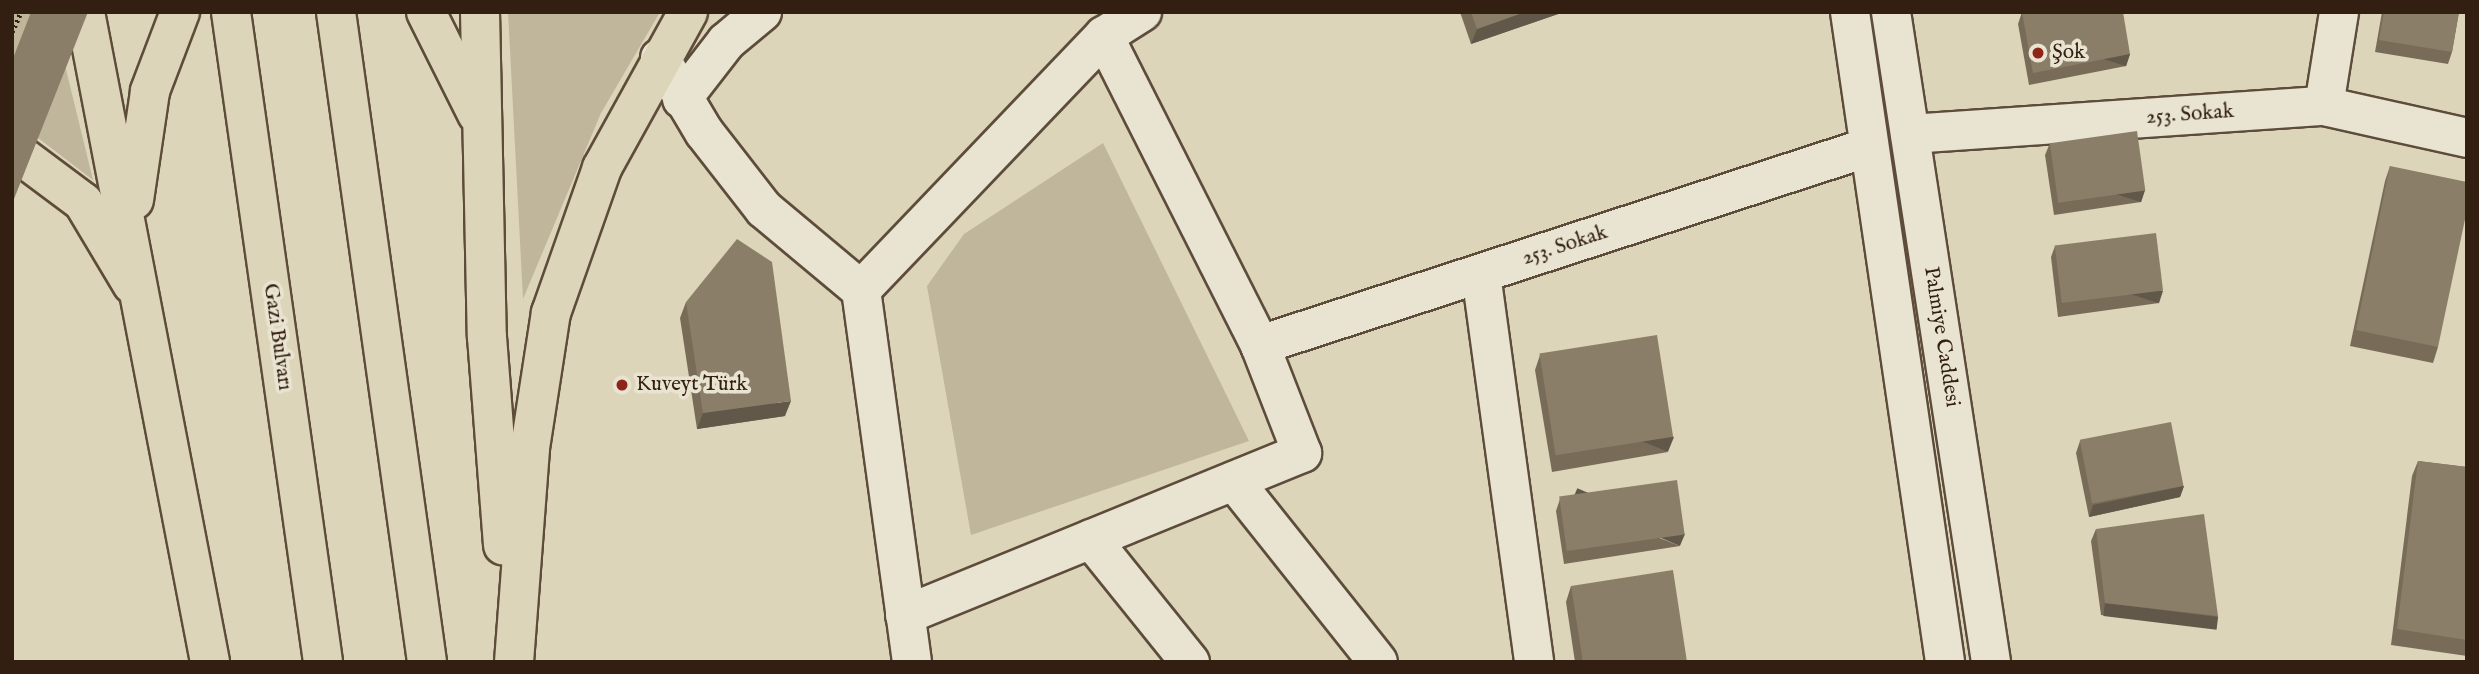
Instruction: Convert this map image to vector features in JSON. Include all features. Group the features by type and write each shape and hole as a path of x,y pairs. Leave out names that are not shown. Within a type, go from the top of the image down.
{"highway":[{"path":"85,12 146,307 206,661"},
{"path":"130,226 150,91 180,12"},
{"name":"Gazi Bulvarı","path":"232,12 323,662"},
{"path":"336,12 427,662"},
{"path":"426,12 483,125"},
{"path":"480,12 487,337 513,662"},
{"path":"513,662 530,448 551,313 603,168 660,58 688,12"},
{"path":"12,149 83,202 146,307"}],"street":[{"path":"682,99 726,43 762,12"},
{"path":"861,290 1104,36 1142,12"},
{"name":"Palmiye Caddesi","path":"1850,12 1945,662"},
{"name":"Palmiye Caddesi","path":"1891,12 1991,662"},
{"path":"2324,106 2339,12"},
{"path":"905,615 1302,453 1260,345 1104,36"},
{"path":"660,58 682,99 764,209 861,290 912,662"},
{"name":"253. Sokak","path":"1910,134 2324,106 2467,138"},
{"name":"253. Sokak","path":"1260,345 1869,147"},
{"path":"1481,274 1534,662"},
{"path":"1234,481 1378,662"},
{"path":"1091,540 1190,662"}],"path":[{"path":"12,32 21,12"}],"shaded area":[{"path":"12,12 52,12 93,180 12,118"},
{"path":"508,12 660,12 601,113 523,299"},
{"path":"1103,143 1249,441 971,535 927,286 964,234"}],"building":[{"path":"31,12 88,12 12,204 12,61"},
{"path":"1471,12 1525,12 1477,29"},
{"path":"2022,12 2123,12 2130,54 2033,73"},
{"path":"2384,12 2459,12 2452,52 2379,40"},
{"path":"2137,131 2145,190 2058,203 2050,143"},
{"path":"2390,166 2467,182 2467,210 2438,347 2356,330"},
{"path":"2156,233 2163,291 2062,303 2055,245"},
{"path":"737,239 772,262 791,401 703,413 686,302"},
{"path":"1657,335 1673,437 1556,455 1539,354"},
{"path":"2171,422 2183,486 2092,504 2080,440"},
{"path":"2418,461 2467,467 2467,640 2397,629"},
{"path":"1677,480 1685,534 1567,551 1559,497"},
{"path":"2204,514 2218,616 2105,603 2096,529"},
{"path":"1673,570 1687,662 1583,662 1571,586"}],"place":[{"name":"Şok","path":"2038,53"},
{"name":"Kuveyt Türk","path":"622,385"}]}
